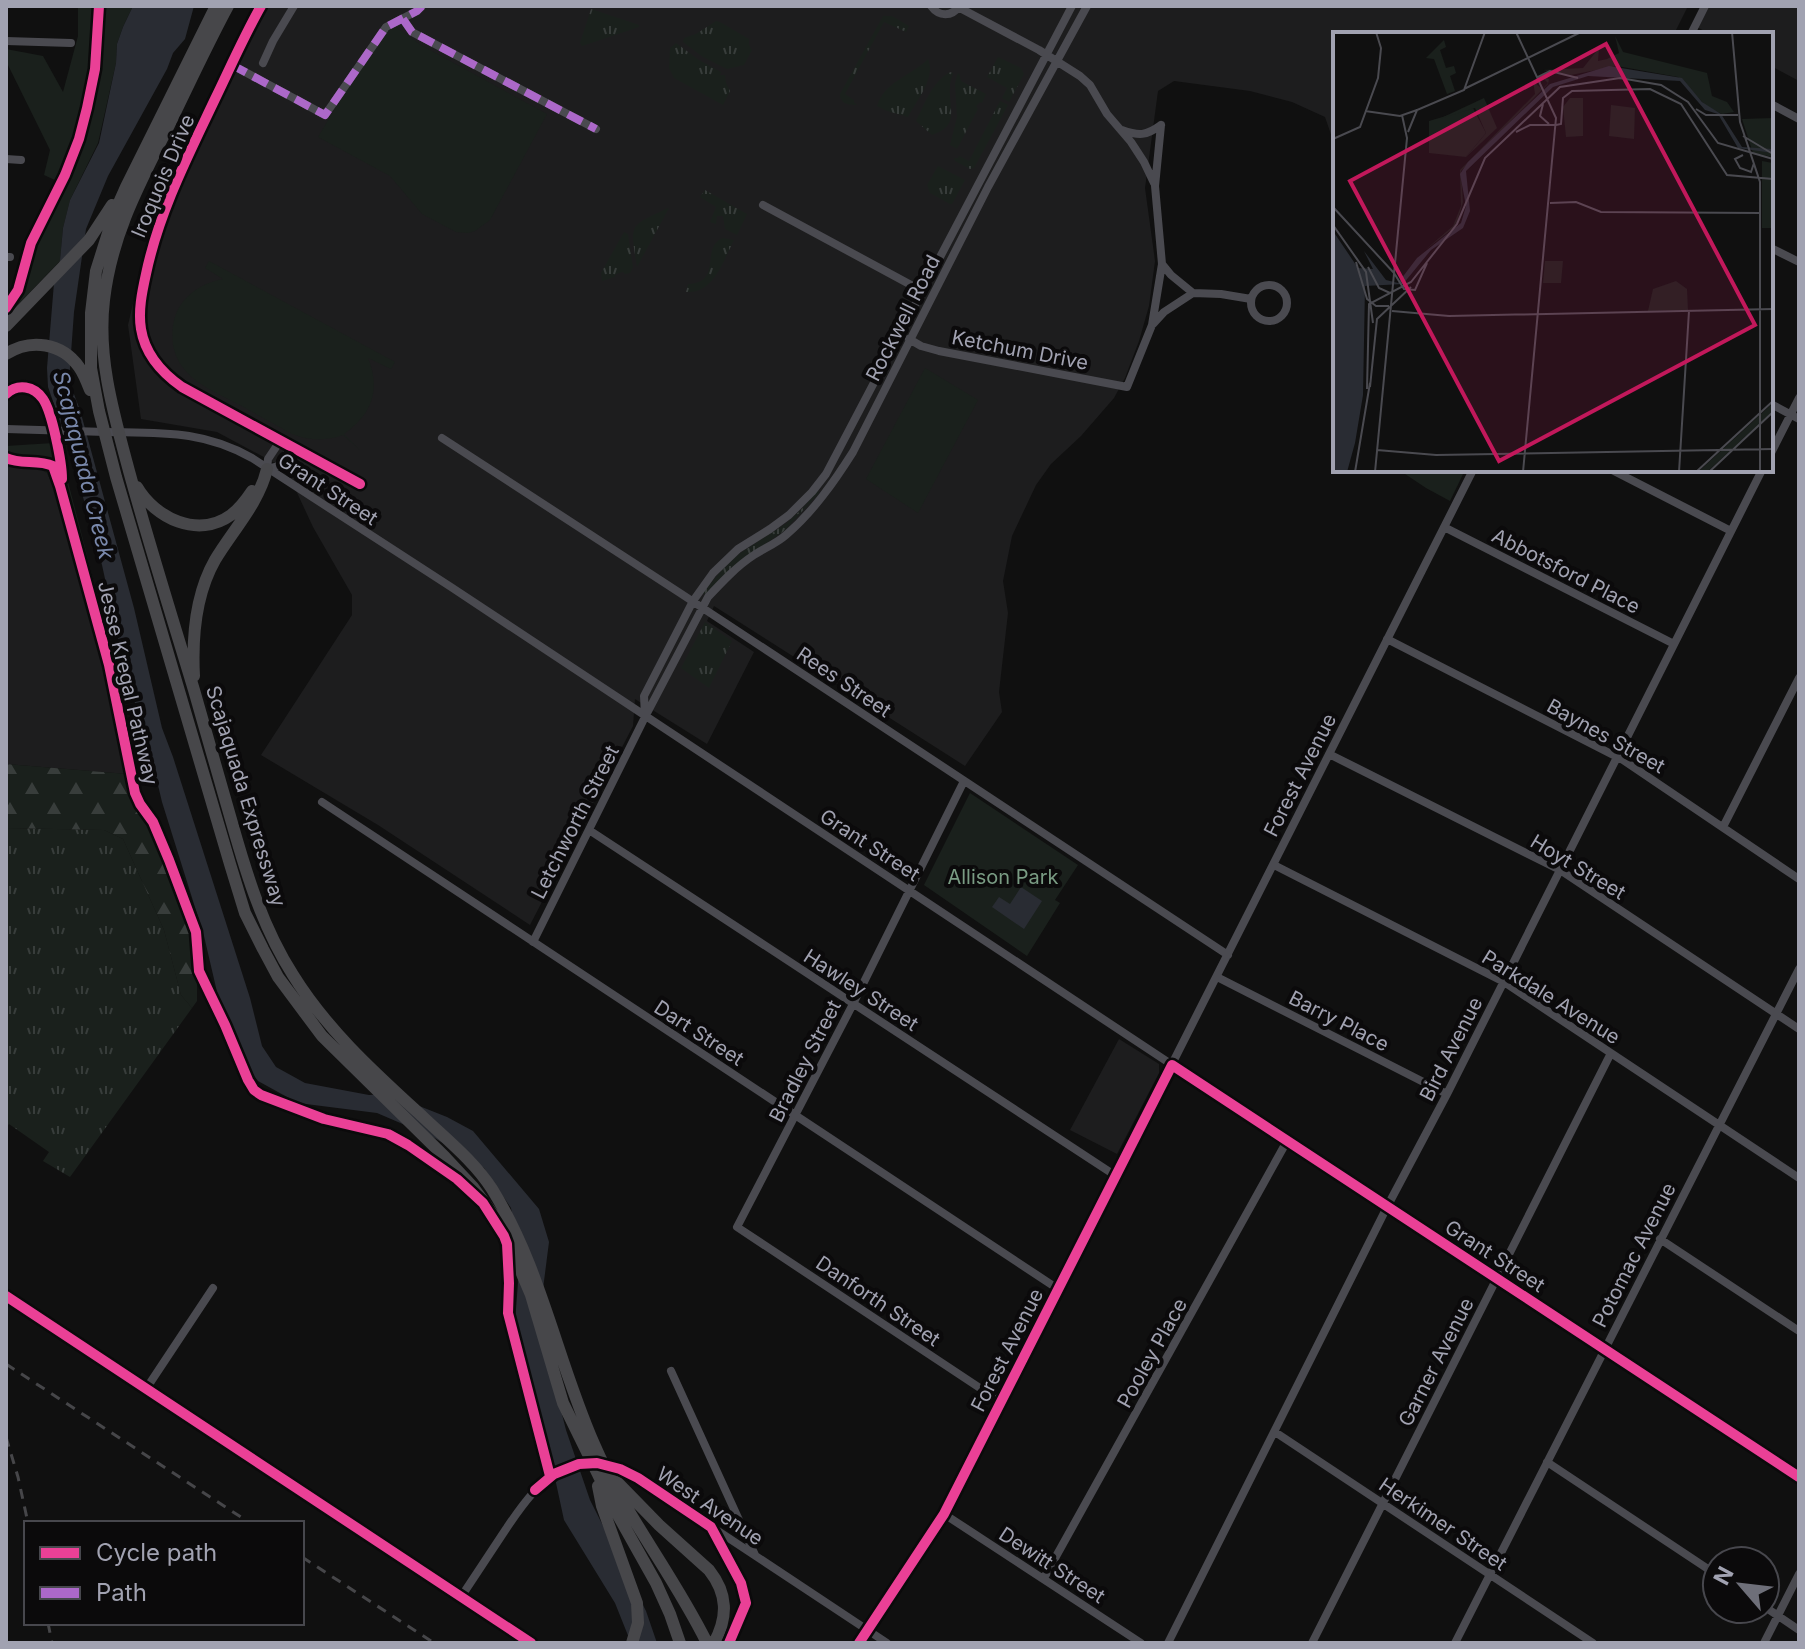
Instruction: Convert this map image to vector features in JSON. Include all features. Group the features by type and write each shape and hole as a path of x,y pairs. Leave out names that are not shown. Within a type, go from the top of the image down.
{"highway":[{"name":"Scajaquada Expressway","path":"216,6 126,187 103,246 96,271 90,348 99,411 116,477 245,913 278,977 473,1187 502,1227 531,1295 563,1403 707,1643"},
{"name":"Scajaquada Expressway","path":"228,6 118,232 109,268 101,335 106,378 130,475 245,871 263,920 327,1032"},
{"path":"6,326 89,240 126,187"},
{"path":"6,354 22,346 46,345 62,351 77,364 99,411"},
{"path":"130,475 143,498 153,508 184,524 202,525 230,516 267,469"},
{"path":"196,696 194,644 201,595 213,563 264,483 267,469"},
{"name":"Scajaquada Expressway","path":"600,1468 619,1517 656,1583 680,1643"},
{"path":"600,1468 717,1580 724,1597 723,1623 714,1643"},
{"path":"600,1468 602,1506 637,1603 638,1623 632,1643"}],"main road":[{"path":"6,1296 531,1643"}],"street":[{"name":"Iroquois Drive","path":"261,6 184,165 153,241 141,296 141,329 155,362 169,378 280,441 268,459 267,469"},
{"path":"263,63 294,6"},
{"path":"232,65 325,115 386,27 422,6"},
{"path":"931,6 944,15 954,13 959,7 1080,76 1090,85 1107,114 1144,162 1155,186"},
{"name":"Rockwell Road","path":"693,601 713,573 738,549 789,515 826,474 1072,6"},
{"name":"Rockwell Road","path":"702,607 723,581 752,556 783,538 805,518 853,452 903,357 909,339 1087,6"},
{"path":"1692,32 1705,6"},
{"path":"403,19 412,32 596,129"},
{"path":"6,41 71,43"},
{"path":"1773,105 1799,119"},
{"path":"1120,129 1139,135 1161,125 1155,186 1162,264 1152,325"},
{"path":"6,159 21,160"},
{"path":"763,205 932,296"},
{"path":"1773,249 1799,262"},
{"path":"1162,264 1193,293"},
{"path":"1263,286 1276,286 1286,294 1288,306 1277,320 1266,321 1256,316 1251,299 1263,286"},
{"path":"1152,325 1164,312 1193,293 1251,299"},
{"name":"Ketchum Drive","path":"909,339 939,351 1127,387 1152,325"},
{"path":"1773,450 1795,416 1799,398"},
{"path":"1773,405 1795,416"},
{"name":"Grant Street","path":"6,429 180,434 234,448 451,587 1799,1477"},
{"name":"Rees Street","path":"442,438 1228,955"},
{"path":"267,469 278,466 291,447"},
{"name":"Forest Avenue","path":"859,1643 944,1514 1472,472"},
{"path":"1616,472 1731,531"},
{"name":"Bird Avenue","path":"1168,1643 1761,472"},
{"name":"Abbotsford Place","path":"1444,527 1674,644"},
{"name":"Letchworth Street","path":"645,717 644,696 693,601"},
{"name":"Letchworth Street","path":"533,942 702,607"},
{"name":"Baynes Street","path":"1387,639 1618,757 1799,879"},
{"path":"1723,827 1799,678"},
{"name":"Hoyt Street","path":"1329,754 1560,870 1799,1029"},
{"name":"Bradley Street","path":"737,1227 964,781"},
{"name":"Dart Street","path":"322,802 1058,1289"},
{"name":"Hawley Street","path":"589,830 1116,1176"},
{"name":"Parkdale Avenue","path":"1274,865 1504,982 1799,1178"},
{"name":"Potomac Avenue","path":"1455,1643 1799,969"},
{"name":"Barry Place","path":"1217,977 1447,1094"},
{"name":"Garner Avenue","path":"1312,1643 1611,1053"},
{"name":"Pooley Place","path":"1044,1578 1287,1141"},
{"name":"Danforth Street","path":"737,1227 1001,1402"},
{"path":"1660,1239 1799,1331"},
{"path":"146,1389 213,1288"},
{"path":"671,1371 756,1556"},
{"name":"Herkimer Street","path":"1275,1432 1593,1643"},
{"path":"1547,1462 1701,1564"},
{"name":"West Avenue","path":"461,1597 527,1498 542,1482 579,1464 597,1463 638,1478 887,1643"},
{"name":"Dewitt Street","path":"944,1514 1141,1643"},
{"path":"1781,1610 1799,1574"},
{"path":"1781,1618 1799,1630"},
{"path":"1764,1643 1773,1625"}],"shaded area":[{"path":"253,6 1688,6 1675,32 1333,32 1333,140 1325,117 1292,102 1250,91 1174,81 1158,91 1145,188 1155,261 1149,306 1139,341 1114,398 1051,464 1036,485 1012,536 1003,581 1008,613 999,692 1002,712 965,766 714,606 707,621 754,652 707,744 635,699 633,726 530,925 378,825 261,755 352,615 352,595 313,527 286,469 217,432 141,419 128,325 154,214"},
{"path":"1705,6 1799,6 1799,81 1773,67 1773,32 1706,32 1695,26"},
{"path":"6,467 39,468 47,473 57,493 110,685 127,774 6,764"},
{"path":"1119,1039 1159,1064 1159,1073 1117,1154 1070,1130"}],"green space":[{"path":"78,6 133,6 117,44 116,63 98,143 70,200 60,261 6,317 6,300 16,286 32,230 57,181 44,175 50,150 6,61 6,49 43,56 63,92 78,36"},
{"path":"591,9 639,27 582,46 580,43"},
{"path":"883,16 892,16 909,26 906,32 884,22 845,94 857,105 846,103 840,94"},
{"path":"716,21 749,39 752,50 744,65 727,69 683,42 684,38"},
{"path":"396,27 421,45 547,114 490,220 475,231 456,232 422,214 390,176 318,137 387,31"},
{"path":"676,43 721,72 720,75 725,75 730,91 723,105 674,78 669,68 670,48"},
{"path":"998,57 1021,68 1024,74 1009,102 1002,98 1007,88 987,77"},
{"path":"928,59 928,81 908,117 877,106 892,85"},
{"path":"950,72 953,73 950,121 932,135 916,121 934,87"},
{"path":"959,73 961,81 986,94 982,103 976,106 978,109 957,149 950,145 957,117 955,84"},
{"path":"1000,101 1008,105 974,168 955,161 954,158 959,156 969,161"},
{"path":"938,166 965,180 952,204 930,193 927,185"},
{"path":"705,190 747,214 737,235 725,229 723,216 717,216 716,224 710,222 716,207 700,197"},
{"path":"669,208 637,267 633,242 635,228 645,219"},
{"path":"624,232 628,234 633,267 630,273 616,274 602,281 601,273"},
{"path":"723,238 734,240 716,275 704,288 686,292 688,284 705,278 713,248"},
{"path":"209,261 395,362 391,369 368,358 374,391 367,410 344,434 360,450 343,435 318,439 292,434 207,388 182,366 173,345 176,314 189,295 208,283 223,279 205,268"},
{"path":"925,368 978,400 918,513 866,479"},
{"path":"19,381 31,384 46,397 116,667 144,805 159,824 189,897 201,933 204,972 245,1067 263,1091 285,1101 409,1140 458,1176 512,1240 514,1328 550,1465 541,1469 534,1428 505,1316 505,1254 498,1230 477,1201 422,1159 379,1135 326,1123 256,1095 240,1071 197,975 192,932 150,828 134,800 110,685 57,493 47,473 39,468 6,467 6,446 53,443 36,396 19,390 12,393 6,406 6,386"},
{"path":"1402,472 1464,472 1450,501"},
{"path":"818,490 819,493 784,531 743,559 702,594 739,554 787,523"},
{"path":"705,622 732,641 709,688 681,668"},
{"path":"6,764 127,774 134,800 150,828 192,932 197,1001 192,1008 181,995 164,930 123,839 104,830 6,828"},
{"name":"Allison Park","path":"970,793 1078,865 1055,900 1060,903 1027,956 924,885"},
{"path":"6,828 104,830 123,839 164,930 181,995 192,1008 70,1177 43,1161 49,1152 9,1124 6,1128"},
{"path":"703,1528 719,1538 742,1577 748,1594 731,1643 726,1643 739,1611 741,1590 728,1561"}],"water":[{"name":"Scajaquada Creek","path":"133,6 194,6 185,39 173,53 108,176 86,229 74,312 69,381 80,410 134,608 162,728 250,998 262,1046 276,1067 305,1083 369,1095 389,1094 473,1131 539,1209 549,1242 543,1289 552,1375 566,1430 590,1500 646,1611 657,1643 631,1643 615,1603 564,1520 515,1322 520,1257 511,1208 484,1168 433,1137 377,1113 298,1103 258,1081 246,1065 221,1009 204,936 124,666 102,565 69,447 48,387 54,283 63,228 70,200 99,143 116,63 117,44"},
{"path":"1021,887 1042,901 1024,929 992,907 999,897 1010,904"}],"railway":[{"path":"6,1364 247,1521"},
{"path":"6,1437 28,1521"},
{"path":"304,1558 434,1643"},
{"path":"48,1625 52,1643"}],"marked path":[{"path":"232,65 325,115 386,27 422,6"},
{"path":"403,19 412,32 596,129"}],"cycle path":[{"path":"6,308 18,290 31,243 79,139 95,69 99,6"},
{"path":"261,6 166,206 145,281 140,308 141,329 146,347 156,362 182,387 360,484"},
{"path":"6,394 16,388 26,388 43,399 56,438 62,479"},
{"name":"Jesse Kregal Pathway","path":"6,458 53,466 109,665 135,793 153,822 169,860 196,932 199,971 248,1080 261,1095 324,1119 388,1134 457,1179 483,1203 507,1244 508,1313 550,1476"},
{"path":"859,1643 944,1514 1172,1065 1799,1477"},
{"path":"6,1296 531,1643"},
{"path":"535,1490 554,1474 579,1464 597,1463 638,1478 711,1527 741,1583 746,1603 729,1643"}]}
